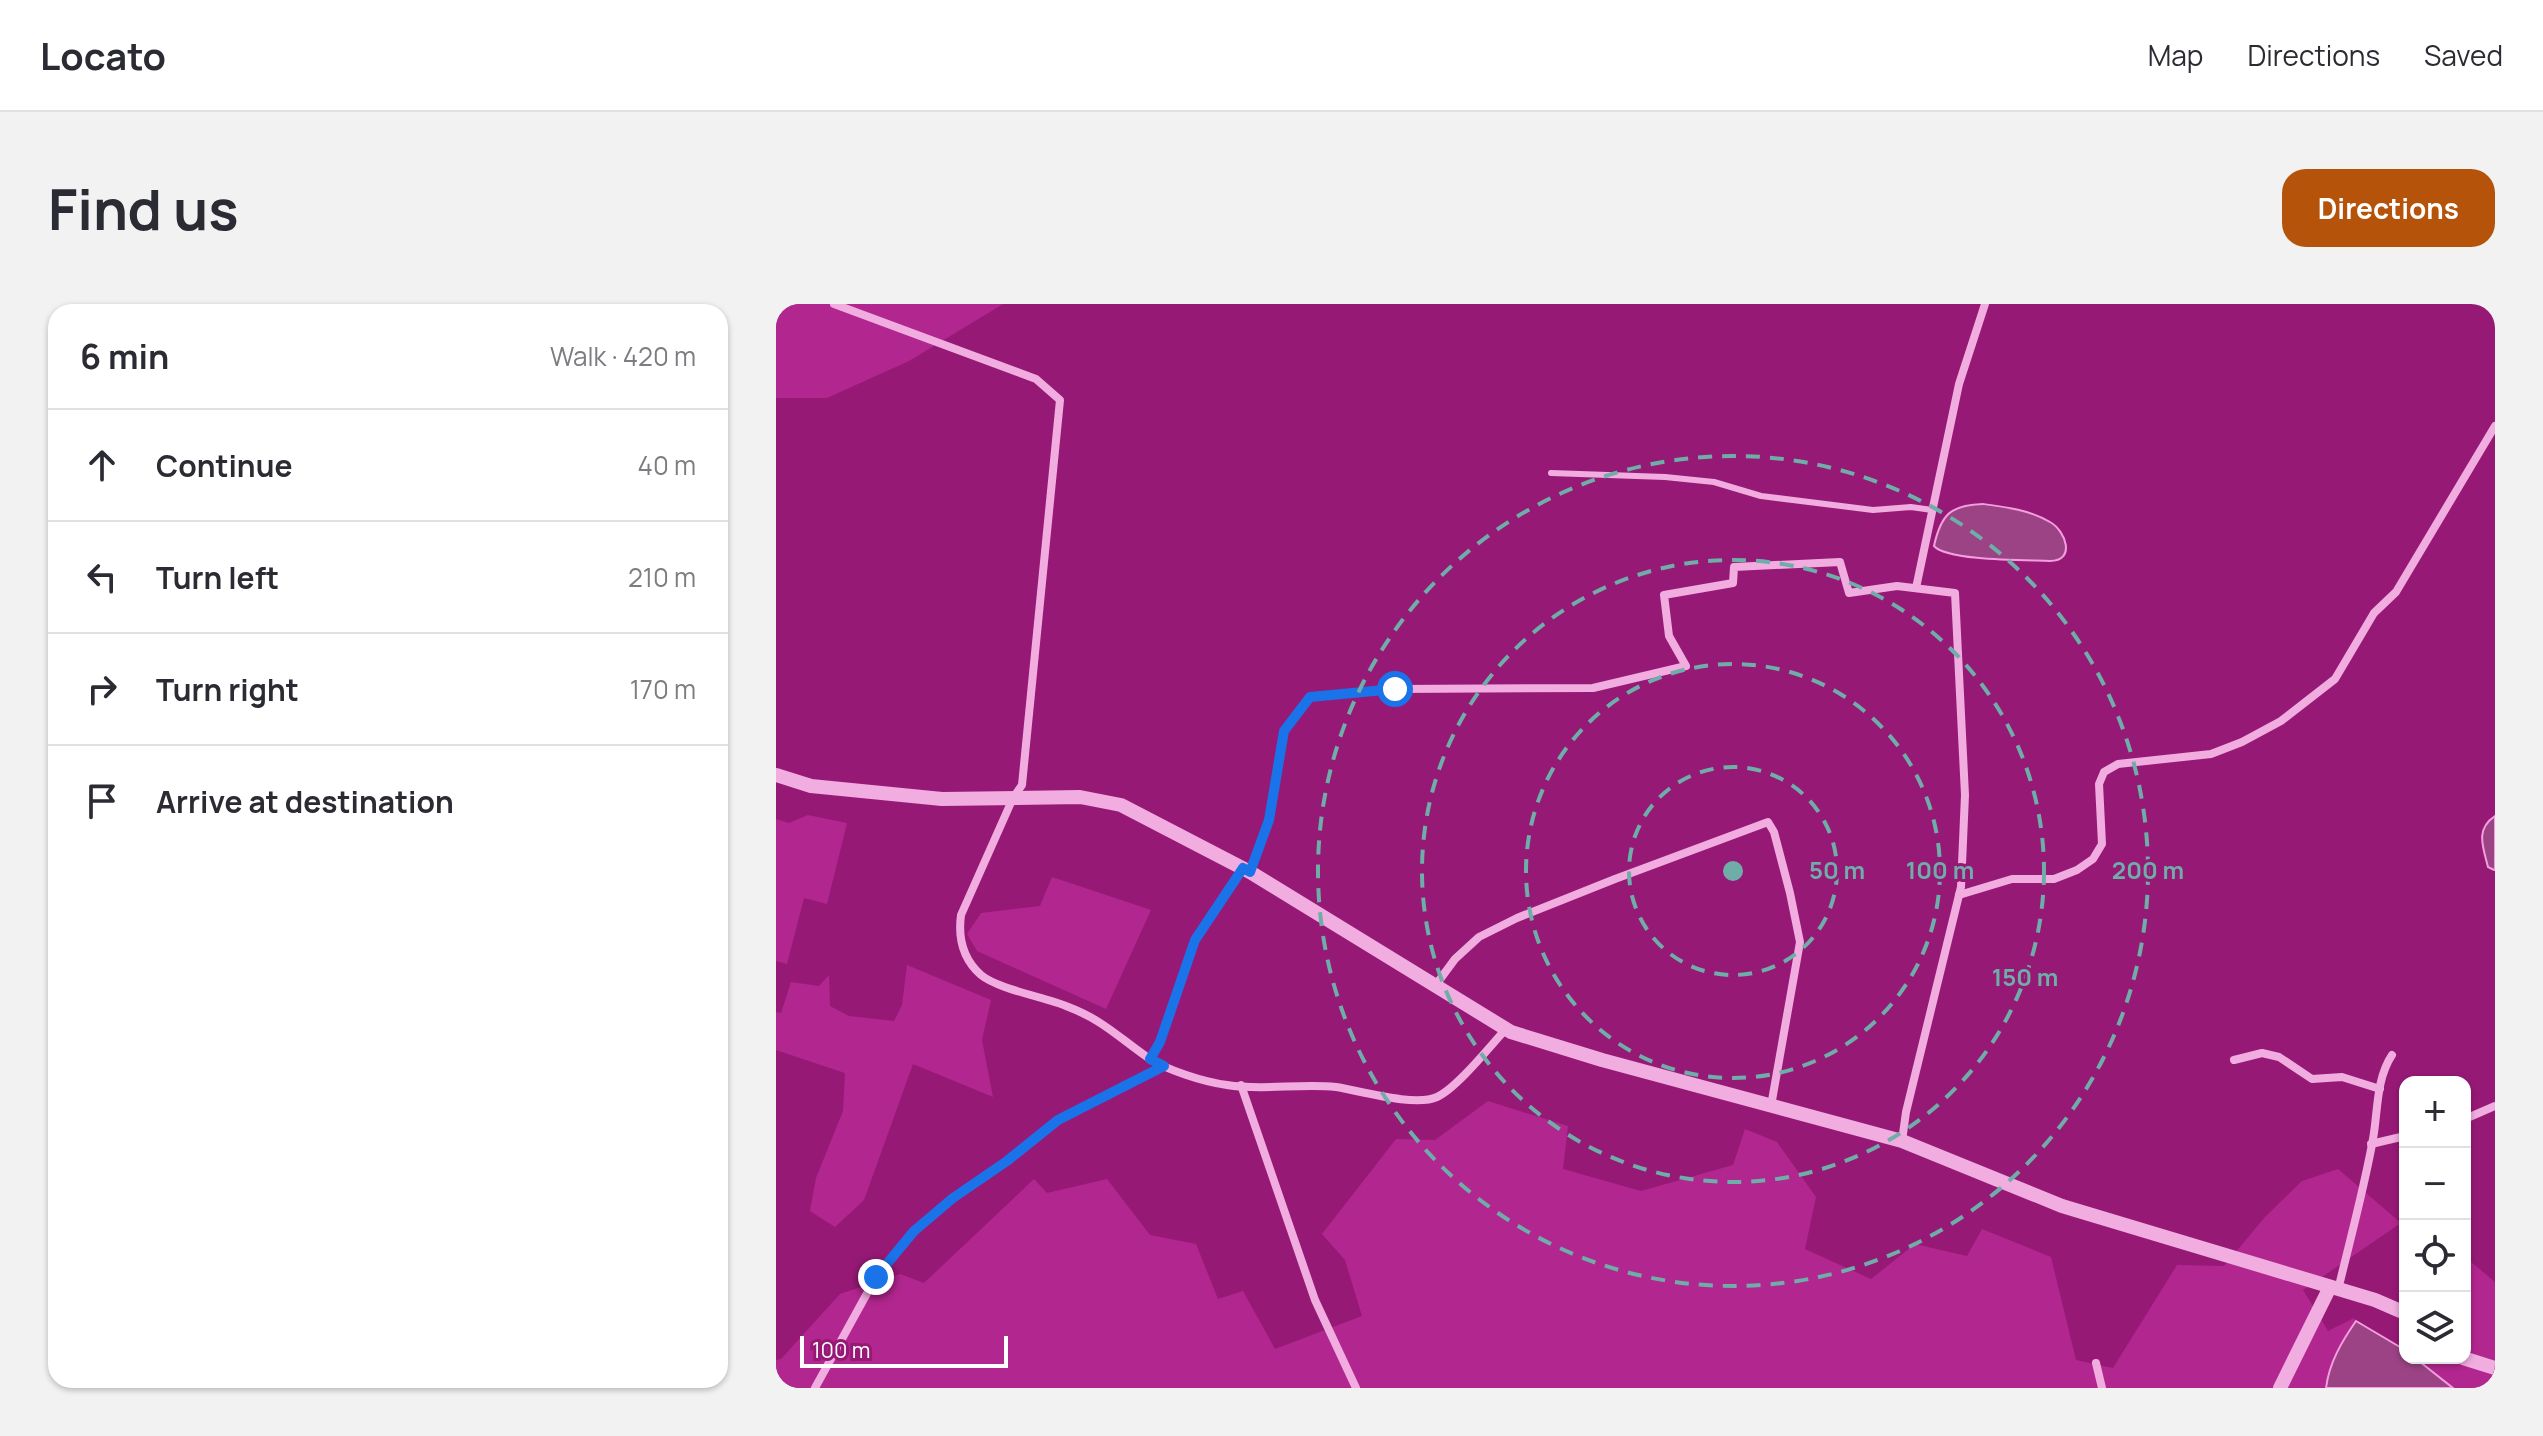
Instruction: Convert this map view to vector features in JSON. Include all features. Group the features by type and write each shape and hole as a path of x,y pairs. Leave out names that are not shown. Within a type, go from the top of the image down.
{"street":[{"path":"834,304 1036,379 1060,400 1022,785 1013,798 961,915 958,936 980,974 996,984 1070,1007 1106,1024 1150,1059 1164,1066 1228,1086 1332,1087 1421,1101 1438,1097 1452,1086 1506,1029"},
{"path":"1916,588 1959,384 1985,304"},
{"path":"1959,895 2012,879 2054,879 2077,870 2093,859 2102,844 2099,784 2104,772 2118,764 2211,754 2221,750 2281,721 2335,679 2374,613 2396,592 2495,426"},
{"path":"1150,1059 1160,1042 1195,940 1247,870 1269,820 1284,731 1310,697 1395,689 1593,688 1686,666 1669,636 1664,595 1733,583 1734,567 1840,562 1849,593 1897,586 1955,593 1965,795 1959,895 1906,1112 1902,1141"},
{"path":"776,775 811,786 942,799 1080,797 1121,805 1247,870 1506,1029 1602,1060 1902,1141 2062,1206 2375,1300 2399,1310"},
{"path":"1435,987 1455,959 1479,937 1517,918 1768,822 1774,832 1800,942 1771,1106"},
{"path":"2234,1060 2262,1053 2279,1057 2312,1079 2342,1077 2380,1089"},
{"path":"2280,1388 2334,1288 2371,1144 2385,1065 2392,1055"},
{"path":"815,1388 876,1277 914,1231 1058,1120 1164,1066"},
{"path":"1241,1085 1315,1300 1356,1388"},
{"path":"2471,1116 2495,1106"},
{"path":"2371,1144 2399,1137"},
{"path":"2471,1360 2495,1368"},
{"path":"2096,1363 2102,1388"}],"lane":[{"path":"1551,473 1665,477 1714,482 1761,496 1873,510 1911,507 1932,510"}],"shaded area":[{"path":"776,304 1003,304 909,361 827,398 776,398"},
{"path":"1983,504 2026,512 2050,522 2064,538 2066,551 2063,556 2050,561 1988,559 1954,555 1934,546 1940,526 1949,513 1963,506"},
{"path":"808,815 847,823 827,904 804,898 787,964 776,961 776,819 789,823"},
{"path":"2495,816 2494,870 2488,867 2482,839 2485,827"},
{"path":"1052,877 1151,910 1106,1009 977,951 967,934 981,913 1040,906"},
{"path":"907,965 991,1000 982,1040 993,1097 913,1064 864,1200 835,1227 810,1211 816,1178 843,1111 845,1073 776,1050 776,1012 781,1013 791,982 819,986 829,975 830,1006 849,1016 894,1021 902,1005"},
{"path":"1488,1101 1568,1126 1563,1169 1641,1191 1733,1165 1745,1129 1777,1142 1816,1197 1805,1249 1871,1279 1915,1244 1967,1256 1982,1229 2051,1257 2076,1360 2113,1368 2177,1265 2224,1266 2265,1217 2302,1181 2338,1169 2399,1224 2303,1290 2328,1331 2354,1318 2356,1321 2337,1353 2326,1388 776,1388 776,1360 781,1359 840,1294 900,1274 924,1283 1034,1179 1047,1193 1107,1179 1150,1235 1196,1244 1218,1299 1243,1291 1275,1349 1362,1316 1345,1260 1322,1234 1396,1139 1435,1140"},
{"path":"2471,1262 2495,1282 2495,1388 2453,1388 2422,1364 2471,1364"},
{"path":"2356,1321 2399,1346 2399,1364 2423,1364 2453,1388 2326,1388 2330,1370"}],"route":[{"path":"876,1277 914,1231 1058,1120 1164,1066 1150,1059 1160,1042 1195,940 1243,868 1250,872 1269,820 1284,731 1310,697 1395,689"}]}
